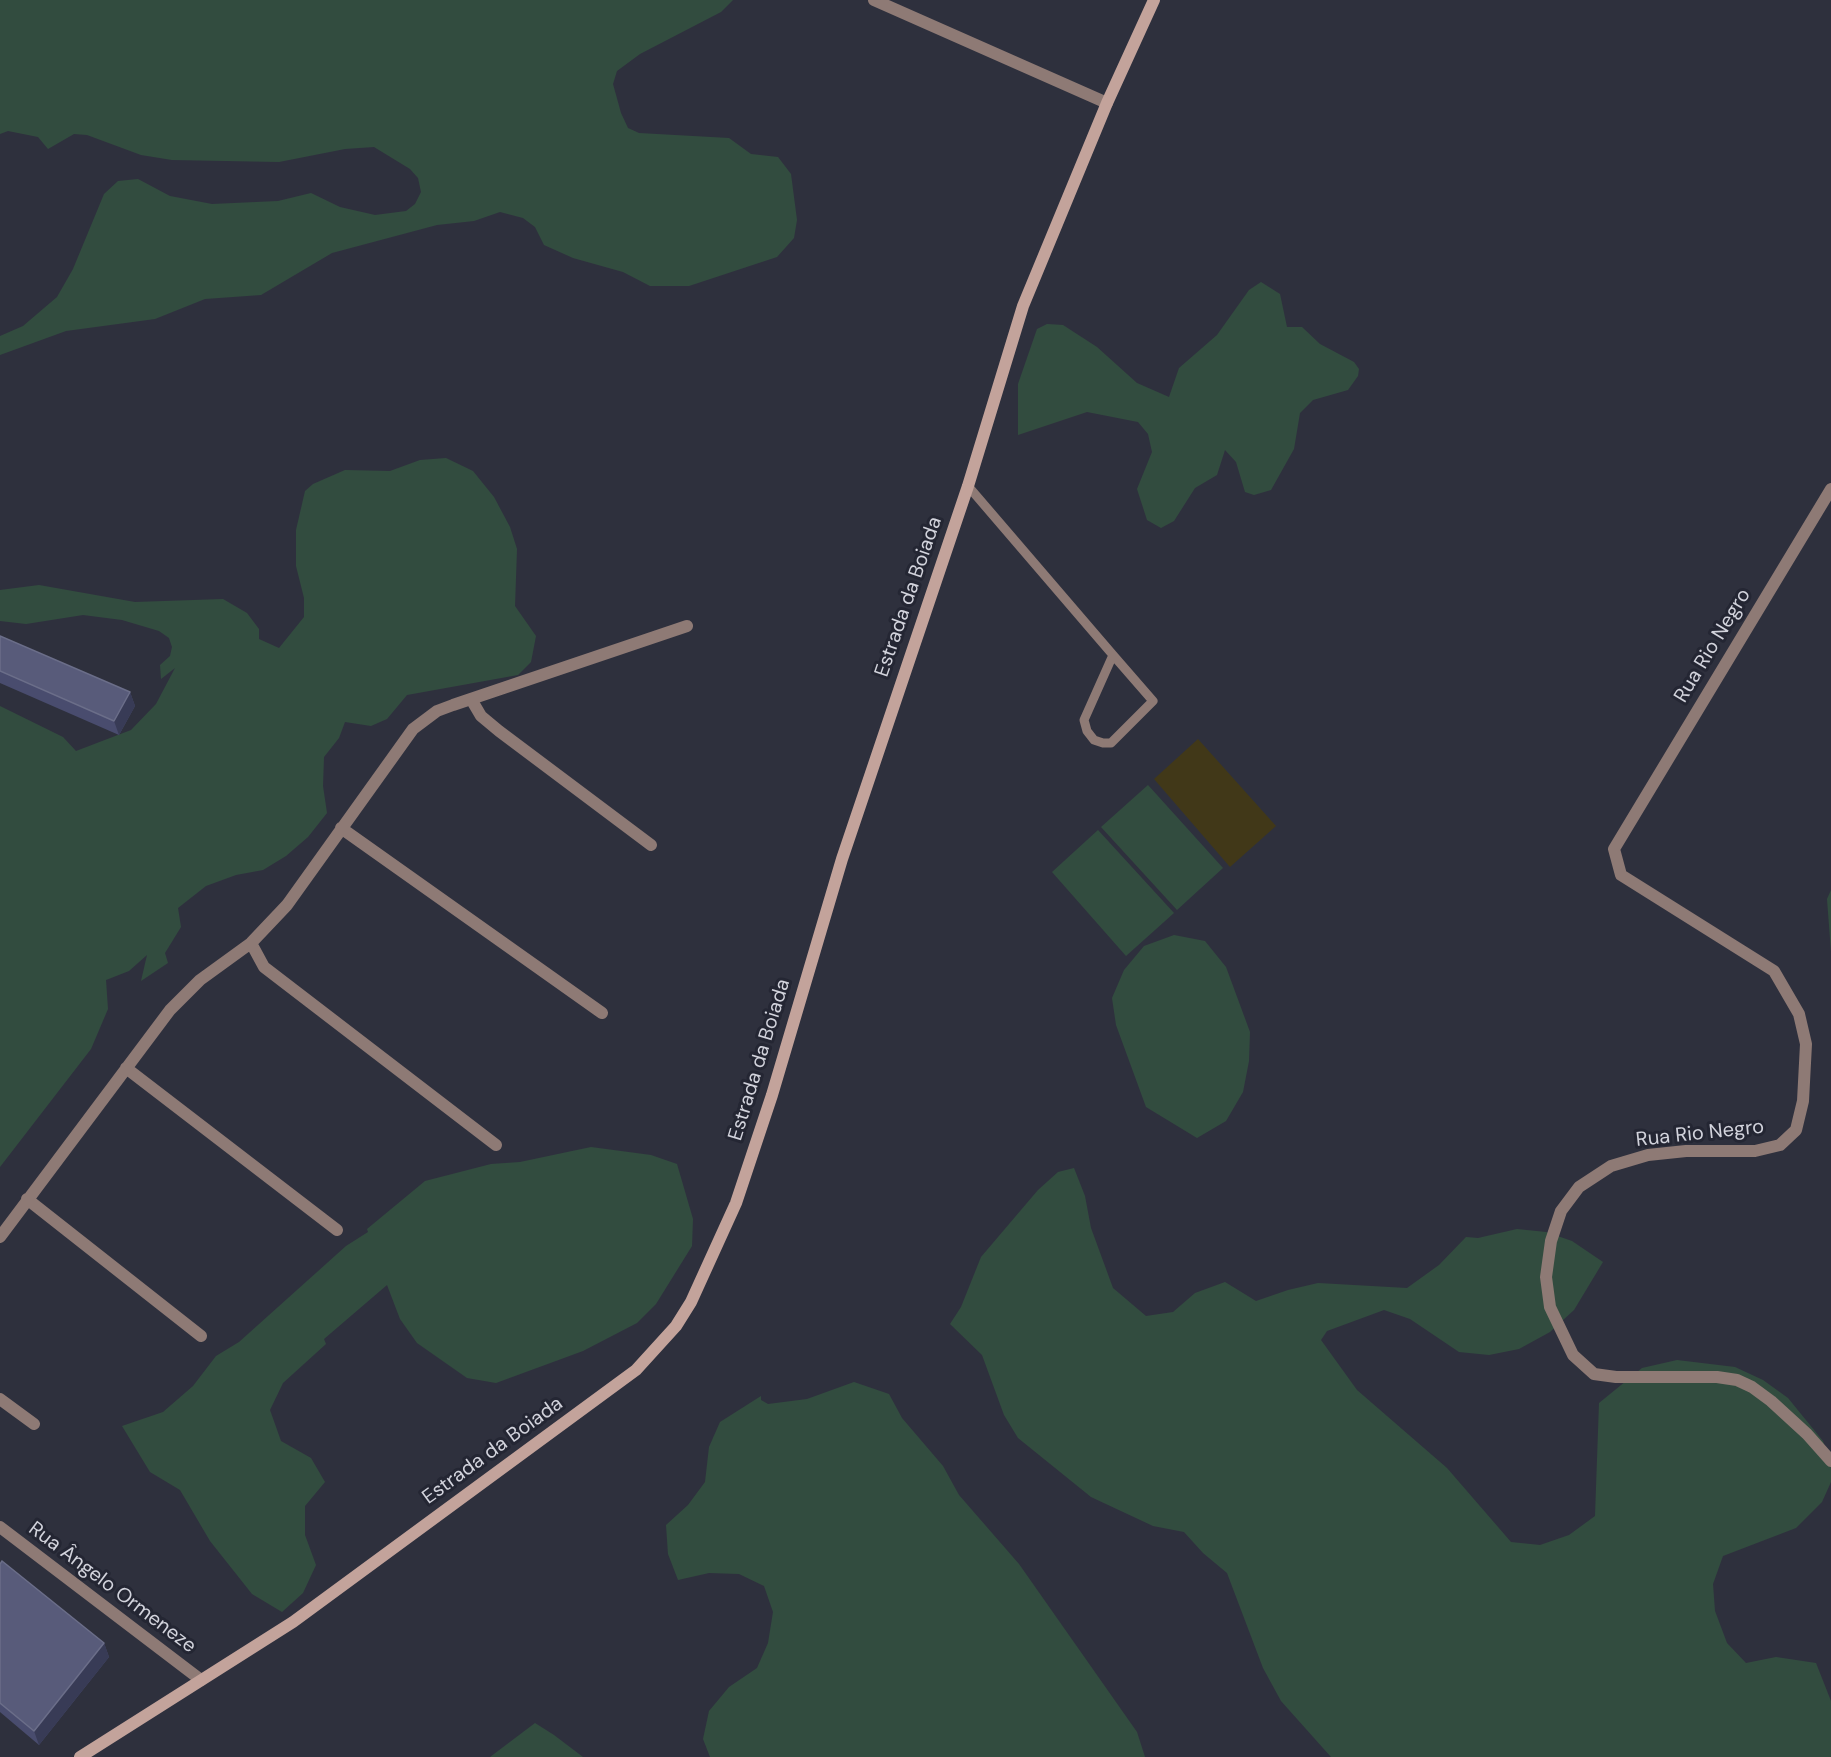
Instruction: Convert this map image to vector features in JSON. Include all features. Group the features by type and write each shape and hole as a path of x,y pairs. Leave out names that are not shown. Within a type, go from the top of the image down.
{"main road":[{"name":"Estrada da Boiada","path":"80,1757 293,1622 636,1370 676,1326 692,1302 736,1203 772,1095 842,859 968,486 1023,306 1107,103 1154,0"}],"street":[{"path":"874,0 1107,103"},
{"name":"Rua Rio Negro","path":"1831,489 1614,849 1621,875 1774,970 1799,1014 1806,1044 1803,1101 1796,1130 1780,1145 1755,1151 1686,1151 1648,1155 1611,1166 1579,1187 1561,1211 1551,1241 1546,1277 1550,1307 1573,1355 1594,1374 1616,1377 1717,1377 1737,1380 1752,1386 1771,1401 1831,1461"},
{"path":"0,1237 184,994 216,967 251,943 287,905 413,729 438,711 687,626"},
{"path":"471,699 481,716 651,845"},
{"path":"342,828 602,1013"},
{"path":"251,943 264,968 496,1146"},
{"path":"126,1068 337,1230"},
{"path":"27,1199 201,1336"},
{"path":"0,1399 34,1424"},
{"name":"Rua Ângelo Ormeneze","path":"0,1527 201,1680"}],"lane":[{"path":"968,486 1153,701 1111,742 1103,743 1094,740 1087,731 1084,720 1113,655"}],"green space":[{"path":"0,0 733,0 721,12 640,54 617,71 613,84 628,128 639,133 729,138 751,154 778,157 791,174 797,220 794,238 777,257 689,286 650,286 623,272 573,258 544,245 535,227 523,218 500,212 474,221 437,225 332,253 261,295 205,299 155,319 66,331 0,355 0,336 23,326 57,297 73,269 104,194 118,181 138,179 170,196 212,204 278,201 311,193 340,207 375,215 406,211 415,204 421,192 418,178 410,169 374,147 345,149 279,162 172,160 141,155 87,135 74,134 48,149 38,137 8,131 0,134"},
{"path":"1261,282 1280,294 1287,327 1302,327 1320,344 1354,362 1359,369 1358,376 1348,390 1313,400 1300,413 1294,449 1271,490 1254,495 1245,492 1236,462 1225,450 1217,475 1195,488 1174,521 1161,528 1147,520 1137,489 1152,452 1148,434 1138,422 1087,412 1018,435 1018,384 1037,329 1047,324 1063,325 1097,347 1137,383 1169,397 1179,368 1217,335 1249,290"},
{"path":"446,458 473,471 494,497 510,527 517,549 515,606 536,636 531,662 518,675 407,695 387,719 371,726 345,722 339,738 324,757 323,786 327,813 308,837 286,856 263,870 236,875 206,886 178,908 181,927 165,953 168,963 141,981 147,955 129,971 106,980 108,1009 91,1049 0,1167 0,706 63,737 76,751 131,730 156,704 175,668 161,679 160,665 170,656 172,647 169,638 159,631 122,620 83,615 26,624 0,621 0,590 39,585 135,602 223,599 247,613 259,629 259,639 279,648 304,617 304,598 296,566 296,530 305,491 313,484 345,470 390,471 420,460"},
{"path":"1148,785 1223,868 1177,910 1101,827"},
{"path":"1098,830 1174,913 1126,956 1052,872"},
{"path":"1831,890 1831,952 1827,899"},
{"path":"1174,935 1205,941 1226,967 1250,1032 1249,1061 1243,1092 1226,1121 1197,1138 1146,1107 1116,1025 1112,998 1124,970 1144,946"},
{"path":"591,1147 651,1155 677,1164 693,1219 692,1246 656,1304 637,1323 583,1351 496,1383 467,1378 417,1343 400,1319 387,1285 324,1339 326,1344 283,1383 270,1410 281,1441 311,1458 325,1482 305,1506 305,1535 316,1565 303,1593 282,1612 252,1594 210,1541 180,1490 150,1472 122,1426 163,1412 193,1386 216,1356 239,1342 346,1246 368,1232 367,1229 425,1181 491,1164 520,1162"},
{"path":"1074,1168 1085,1196 1091,1228 1113,1288 1146,1316 1173,1312 1195,1293 1225,1282 1256,1301 1318,1283 1407,1288 1439,1265 1466,1237 1478,1238 1517,1229 1546,1232 1572,1241 1603,1262 1574,1310 1550,1332 1519,1349 1489,1355 1459,1352 1410,1319 1384,1310 1327,1331 1321,1340 1357,1390 1447,1468 1511,1542 1540,1545 1569,1535 1595,1516 1599,1403 1642,1368 1677,1360 1735,1367 1763,1380 1788,1398 1823,1441 1831,1464 1831,1482 1822,1502 1796,1528 1723,1556 1713,1584 1715,1611 1727,1643 1746,1663 1776,1657 1816,1663 1831,1701 1831,1757 1331,1757 1281,1701 1263,1668 1227,1573 1203,1553 1184,1532 1153,1526 1091,1497 1018,1438 1004,1415 982,1355 950,1324 961,1307 981,1257 1038,1190 1058,1172"},
{"path":"854,1382 889,1394 902,1418 943,1466 959,1495 1019,1564 1137,1732 1145,1757 710,1757 703,1739 709,1711 729,1687 757,1668 768,1643 773,1612 764,1586 739,1574 709,1573 678,1580 668,1554 666,1525 688,1505 705,1482 709,1447 720,1422 761,1396 761,1400 768,1404 807,1399"},
{"path":"535,1723 554,1735 583,1757 490,1757"}],"sand":[{"path":"1198,739 1276,826 1230,867 1154,779"}],"building":[{"path":"0,636 130,692 114,721 0,671"},
{"path":"2,1561 104,1643 34,1731 0,1703 0,1564"}]}
